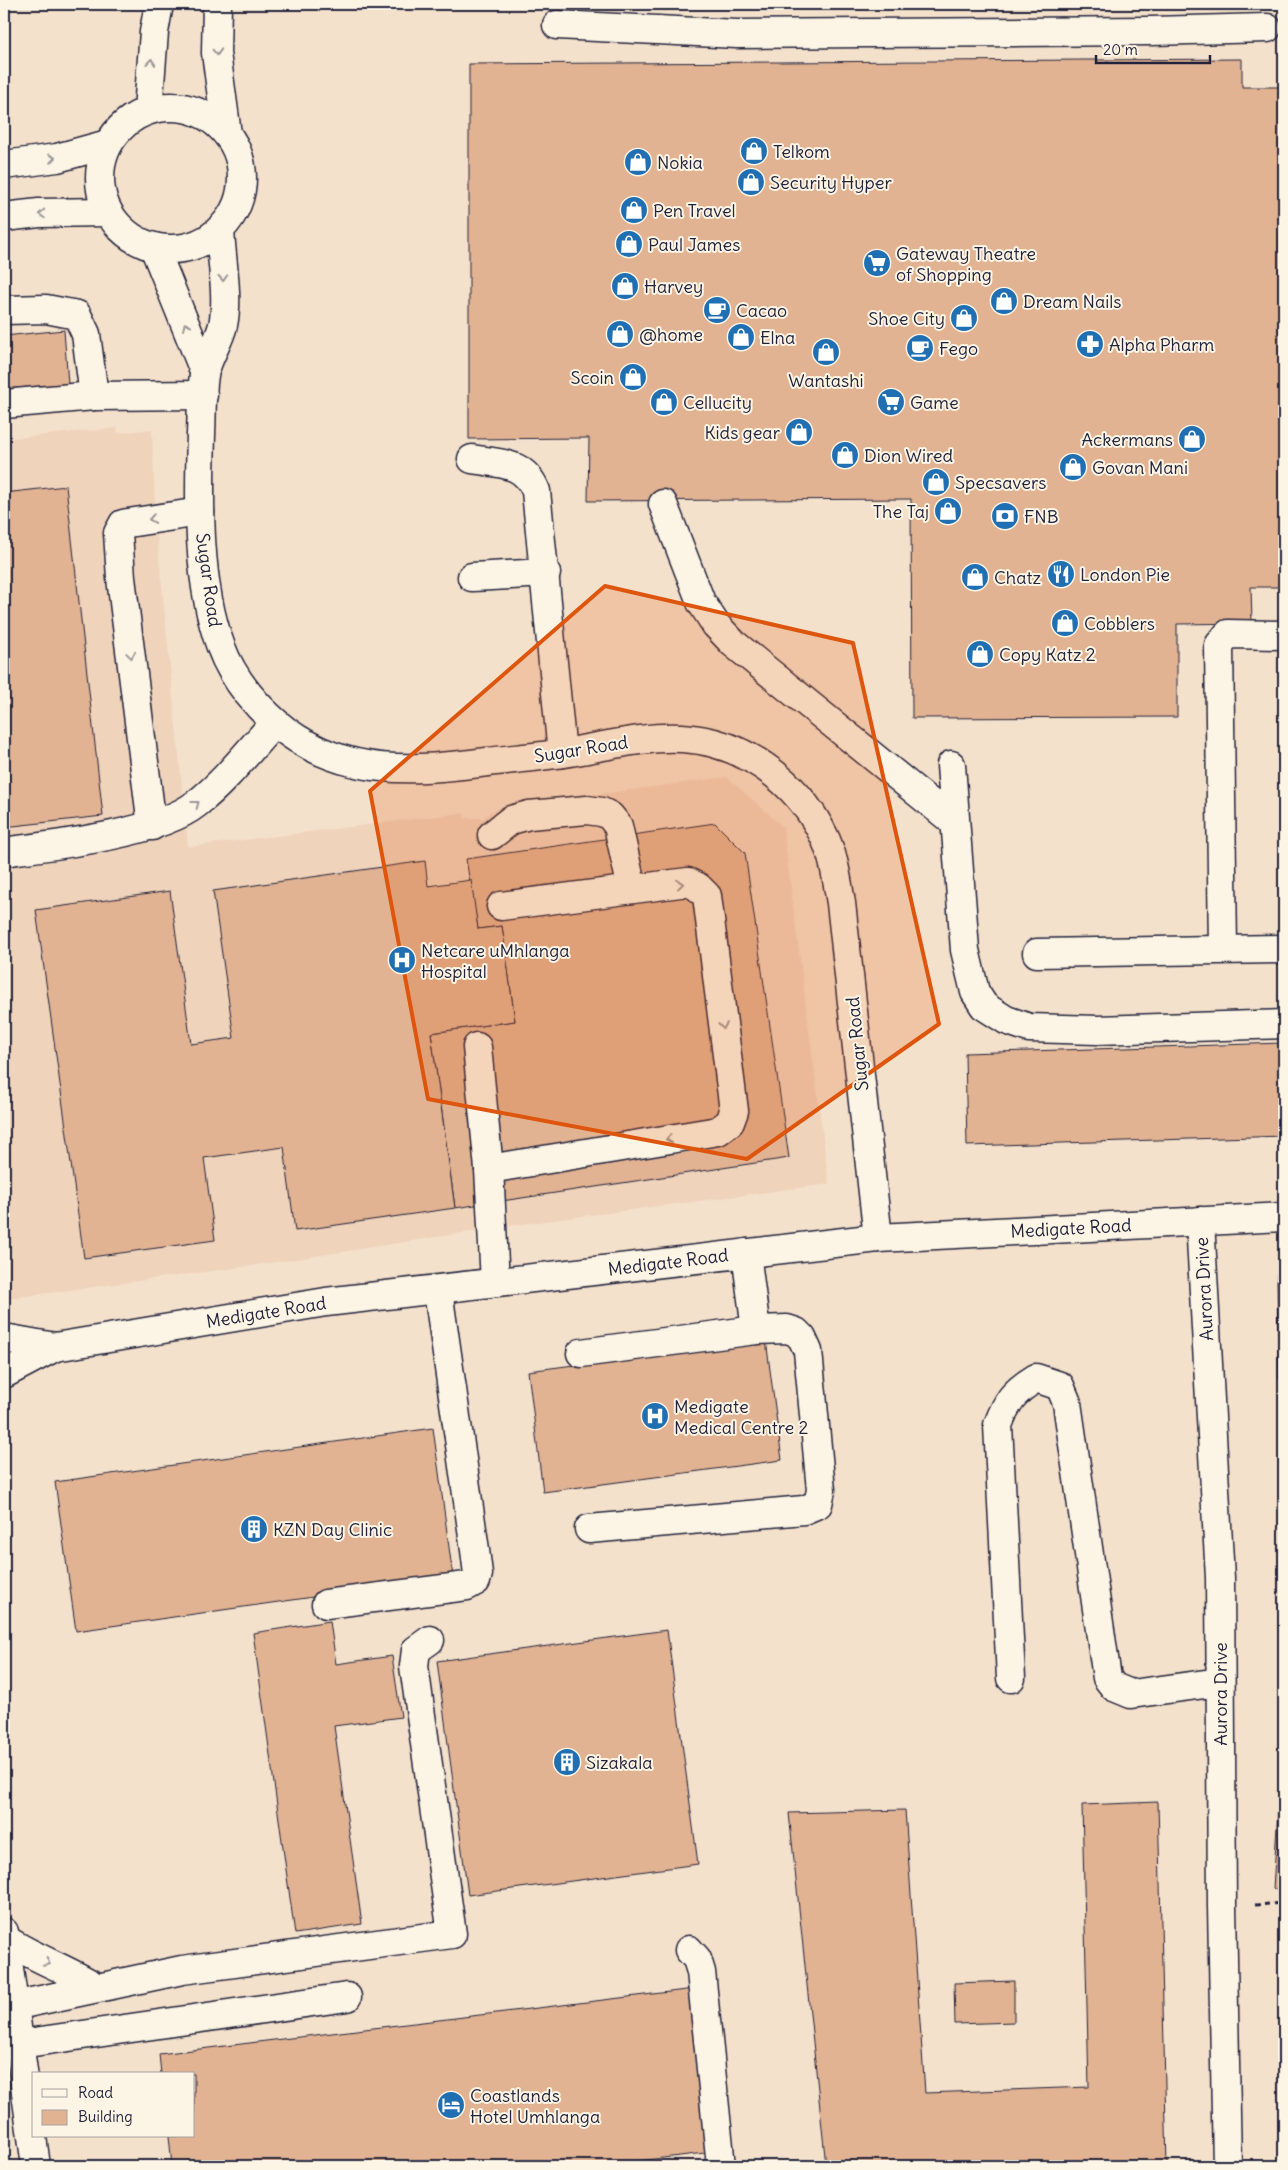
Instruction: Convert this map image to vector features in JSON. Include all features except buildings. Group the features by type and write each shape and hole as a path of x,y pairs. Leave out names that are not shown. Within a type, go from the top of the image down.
{"street":[{"path":"148,110 154,32 159,4"},
{"path":"217,4 216,53 227,134"},
{"path":"557,25 737,34 1151,31 1266,28"},
{"path":"165,107 191,110 214,122 227,134 236,149 241,165 242,183 238,200 231,216 220,229 196,245 182,248 154,248 128,235 108,212 102,199 100,185 102,164 108,144 125,124 148,110 165,107"},
{"path":"4,165 57,158 108,144"},
{"path":"4,217 39,213 108,212"},
{"name":"Sugar Road","path":"220,229 224,307 223,324 203,383 200,512 211,616 221,649 235,676 256,703 275,722 298,739 336,759 386,769 441,768 562,753 622,742 657,738 682,738 704,741 736,750 776,774 811,812 824,836 834,868 841,903 878,1238"},
{"name":"Sugar Road","path":"154,248 203,383"},
{"path":"4,310 46,309 77,315 86,334 94,396"},
{"path":"4,404 203,383"},
{"path":"472,459 514,466 522,470 533,483 536,490 546,572 562,753"},
{"path":"663,504 701,602 716,625 733,643 954,822"},
{"path":"152,826 121,578 118,532 124,524 128,523 200,512"},
{"path":"472,577 546,572"},
{"path":"1223,949 1218,645 1228,634 1284,635"},
{"path":"10,851 152,826 195,805 213,790 275,722"},
{"path":"950,765 965,950 975,992 984,1006 993,1013 1006,1020 1030,1028 1097,1030 1284,1024"},
{"path":"492,835 510,820 529,815 587,810 602,812 610,816 618,826 632,889"},
{"path":"489,1169 718,1131 730,1122 734,1111 707,896 698,887 688,882 501,906"},
{"path":"1037,953 1284,949"},
{"path":"477,1046 489,1169 495,1282"},
{"name":"Medigate Road","path":"4,1374 55,1347 326,1302 438,1291 495,1282 878,1238 1284,1217"},
{"name":"Aurora Drive","path":"1200,1221 1220,1578 1228,2166"},
{"path":"746,1253 756,1330"},
{"path":"326,1604 467,1586 476,1581 478,1574 475,1550 438,1291"},
{"path":"581,1353 756,1330 787,1329 796,1332 802,1338 808,1351 821,1490 818,1504 804,1510 589,1529"},
{"name":"Medigate Road","path":"4,1338 55,1347"},
{"path":"1011,1678 998,1425 1006,1405 1018,1389 1036,1378 1060,1386 1067,1403 1107,1678 1114,1687 1131,1694 1220,1682"},
{"path":"13,2006 182,1970 452,1934 414,1666 416,1650 430,1640"},
{"path":"4,1936 23,1951 96,1987"},
{"path":"4,1936 32,2135"},
{"path":"689,1950 697,1959 701,1972 720,2158"},
{"path":"20,2044 347,1997"},
{"path":"32,2138 36,2165"}],"highlighted area":[{"path":"605,586 853,643 939,1024 747,1159 428,1099 370,791"}],"shaded area":[{"name":"Netcare uMhlanga Hospital","path":"117,428 118,433 152,429 156,527 188,847 463,813 465,818 483,818 491,812 505,807 727,777 783,827 829,1184 507,1226 271,1263 4,1299 4,439"}],"place":[{"name":"Telkom","path":"754,151"},
{"name":"Nokia","path":"638,162"},
{"name":"Security Hyper","path":"751,182"},
{"name":"Pen Travel","path":"634,210"},
{"name":"Paul James","path":"629,244"},
{"name":"Gateway Theatre of Shopping","path":"877,263"},
{"name":"Harvey","path":"625,286"},
{"name":"Dream Nails","path":"1004,301"},
{"name":"Cacao","path":"717,310"},
{"name":"Shoe City","path":"964,318"},
{"name":"@home","path":"620,334"},
{"name":"Elna","path":"741,337"},
{"name":"Alpha Pharm","path":"1090,344"},
{"name":"Fego","path":"920,348"},
{"name":"Wantashi","path":"826,352"},
{"name":"Scoin","path":"633,377"},
{"name":"Cellucity","path":"664,402"},
{"name":"Game","path":"891,402"},
{"name":"Kids gear","path":"799,432"},
{"name":"Ackermans","path":"1192,439"},
{"name":"Dion Wired","path":"845,455"},
{"name":"Govan Mani","path":"1073,467"},
{"name":"Specsavers","path":"936,482"},
{"name":"The Taj","path":"948,511"},
{"name":"FNB","path":"1005,516"},
{"name":"London Pie","path":"1061,574"},
{"name":"Chatz","path":"975,577"},
{"name":"Cobblers","path":"1065,623"},
{"name":"Copy Katz 2","path":"980,654"},
{"name":"Netcare uMhlanga Hospital","path":"402,960"},
{"name":"Medigate Medical Centre 2","path":"655,1416"},
{"name":"KZN Day Clinic","path":"254,1529"},
{"name":"Sizakala","path":"567,1762"},
{"name":"Coastlands Hotel Umhlanga","path":"451,2105"}]}
